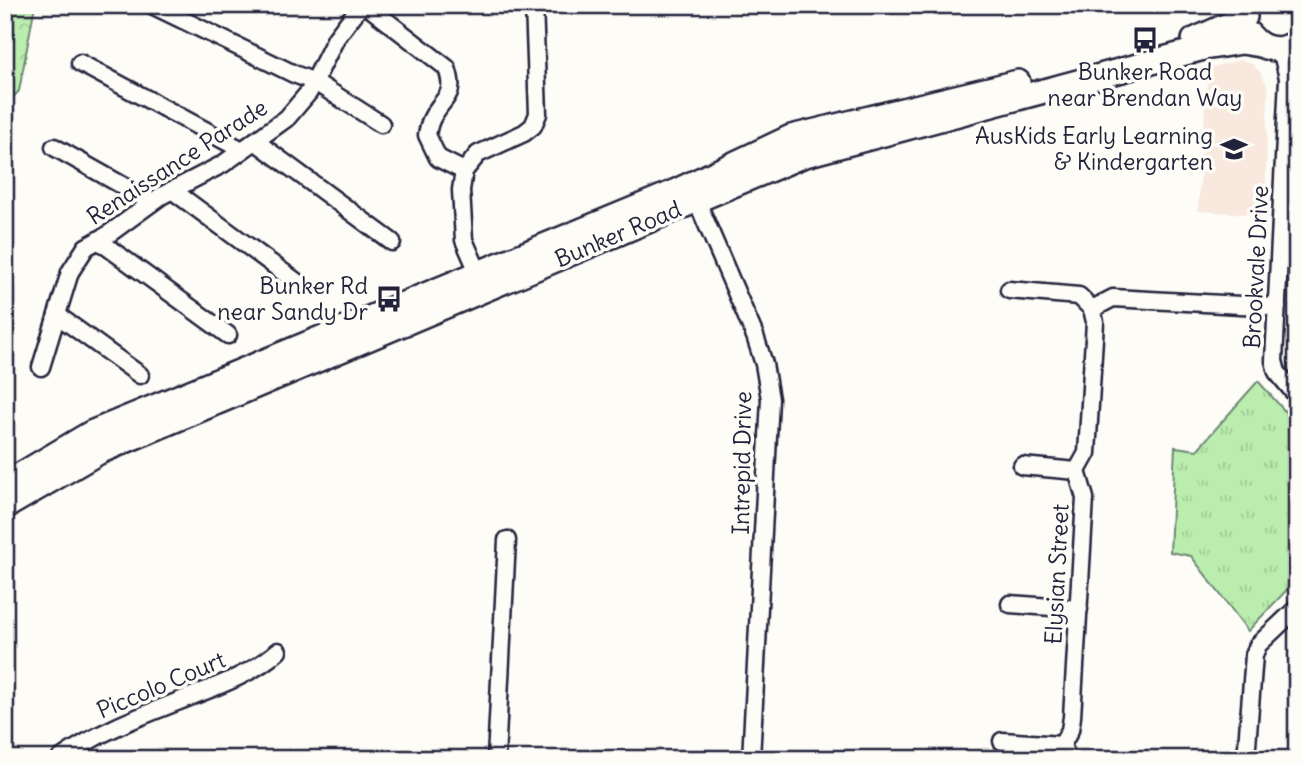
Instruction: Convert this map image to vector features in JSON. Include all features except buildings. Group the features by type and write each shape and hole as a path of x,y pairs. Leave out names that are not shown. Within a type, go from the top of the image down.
{"main road":[{"path":"1247,11 1247,28 1279,45"},
{"name":"Bunker Road","path":"693,192 791,137 1202,38 1247,11"},
{"name":"Bunker Road","path":"5,484 95,442 693,192 802,156 1205,48 1242,42 1279,45"},
{"name":"Bunker Road","path":"5,507 95,442"}],"street":[{"path":"152,5 315,82 381,124"},
{"name":"Renaissance Parade","path":"41,367 70,272 86,247 152,202 223,164 287,118 315,82 336,38 360,5"},
{"path":"366,5 447,68 452,81 449,98 432,118 427,135 438,158 464,171"},
{"path":"482,280 464,240 461,190 464,171 478,154 524,133 533,126 538,114 534,5"},
{"name":"Brookvale Drive","path":"1279,45 1288,78 1274,361 1277,372 1297,396"},
{"path":"80,63 249,146 392,242"},
{"path":"54,146 152,202"},
{"path":"172,190 302,286"},
{"name":"Intrepid Drive","path":"693,192 755,336 764,364 770,399 751,759"},
{"path":"98,240 228,335"},
{"path":"1009,290 1079,296 1092,309 1113,298 1277,307"},
{"name":"Elysian Street","path":"1065,752 1072,717 1079,609 1085,498 1077,471 1087,453 1095,322 1092,309"},
{"path":"57,315 141,374"},
{"path":"1022,466 1077,471"},
{"path":"495,759 507,540"},
{"path":"1010,604 1079,609"},
{"path":"1246,759 1254,656 1258,645 1297,608"},
{"name":"Piccolo Court","path":"60,759 119,726 219,686 261,665 278,650"},
{"path":"1002,741 1065,752"}],"shaded area":[{"name":"AusKids Early Learning & Kindergarten","path":"1241,60 1251,63 1260,72 1268,87 1265,215 1198,211 1208,68"}],"green space":[{"path":"5,5 35,5 19,91 5,106"},
{"path":"1258,381 1297,425 1297,579 1248,631 1191,556 1170,552 1175,447 1197,450"}],"place":[{"name":"Bunker Road near Brendan Way","path":"1145,40"},
{"name":"AusKids Early Learning & Kindergarten","path":"1234,149"},
{"name":"Bunker Rd near Sandy Dr","path":"389,299"}]}
